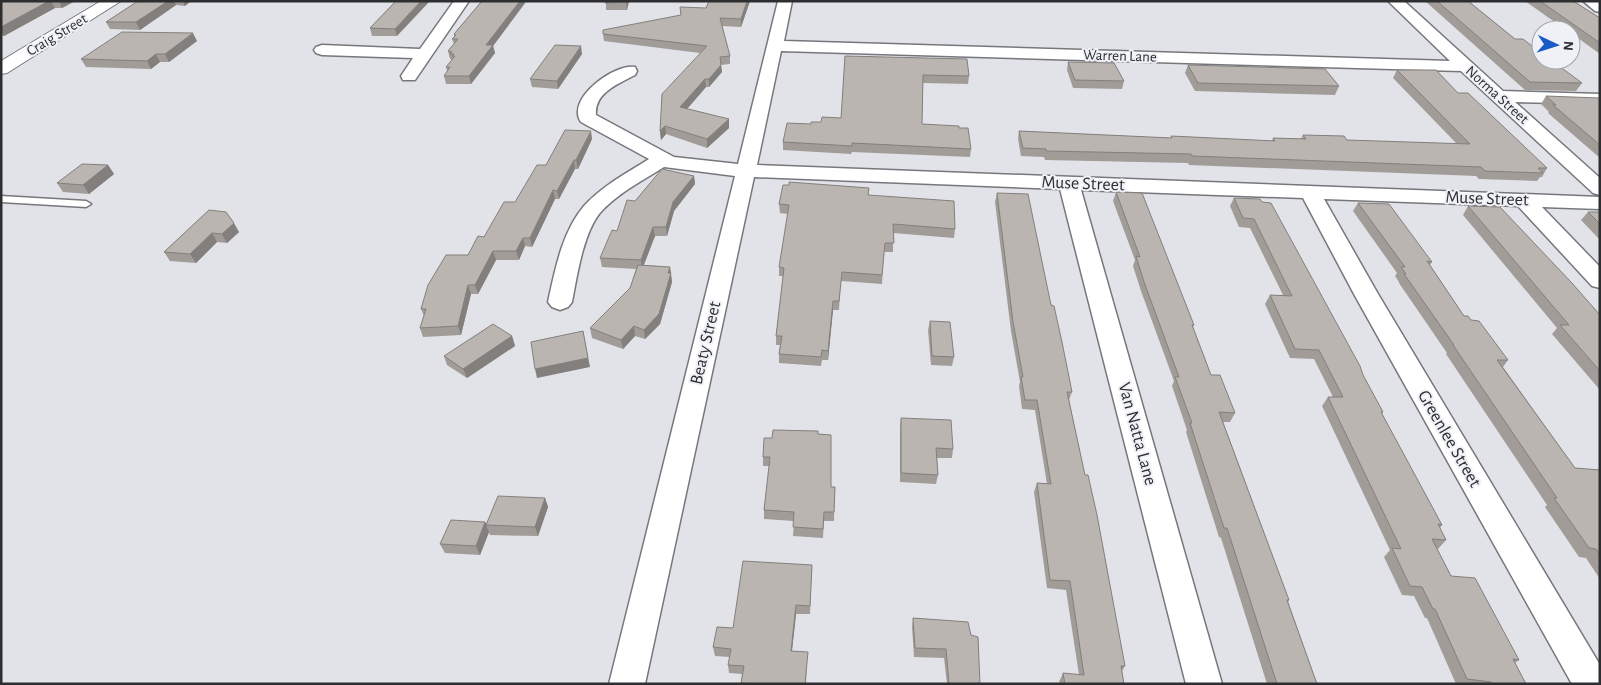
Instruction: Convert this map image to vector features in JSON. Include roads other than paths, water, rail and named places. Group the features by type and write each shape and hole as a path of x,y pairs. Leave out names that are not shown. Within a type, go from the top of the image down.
{"street":[{"name":"Craig Street","path":"1,69 113,1"},
{"path":"409,76 462,1"},
{"name":"Beaty Street","path":"627,684 785,1"},
{"name":"Norma Street","path":"1395,1 1600,189"},
{"path":"1590,1 1600,8"},
{"name":"Warren Lane","path":"775,46 1466,66"},
{"path":"322,50 425,54"},
{"name":"Muse Street","path":"629,71 600,87 589,99 584,109 586,118 668,162 746,172 1600,203"},
{"path":"1498,96 1600,100"},
{"path":"560,302 564,280 582,224 592,211 614,192 663,159"},
{"name":"Van Natta Lane","path":"1069,183 1204,684"},
{"name":"Greenlee Street","path":"1310,192 1375,311 1592,684"},
{"path":"1524,200 1600,281"}],"lane":[{"path":"1,199 86,204"}]}
